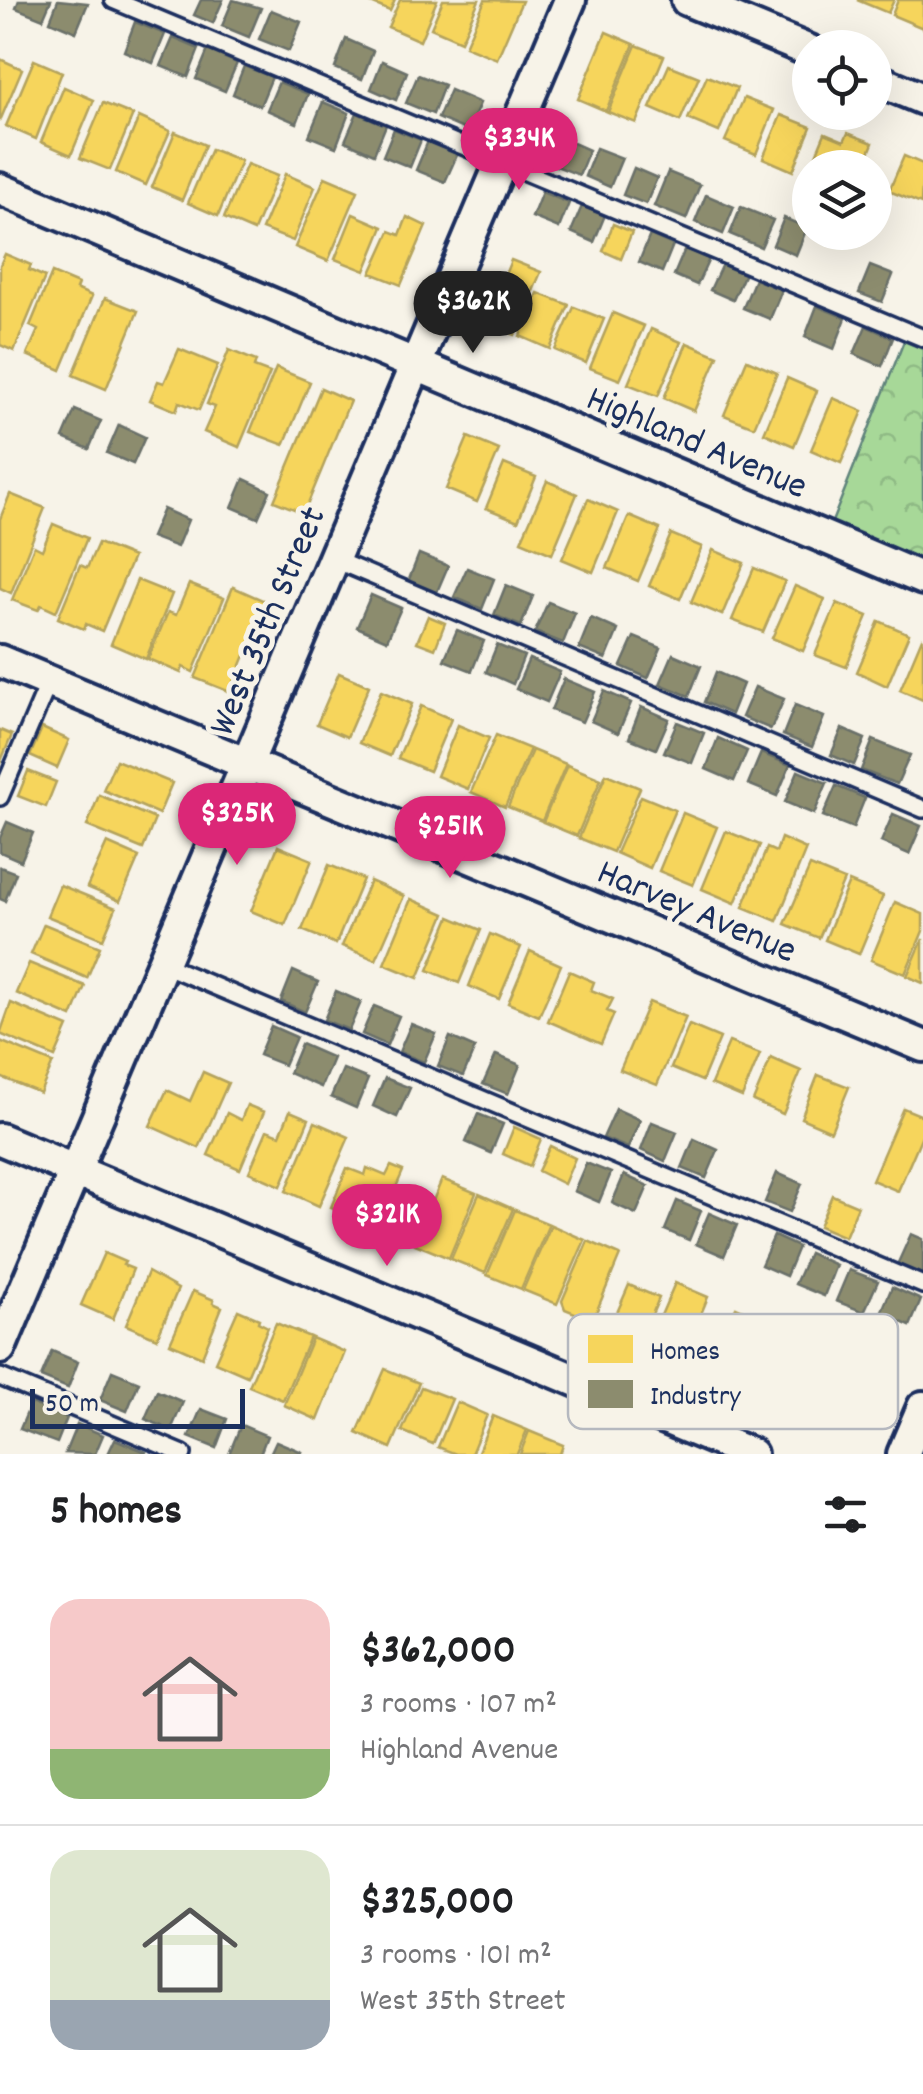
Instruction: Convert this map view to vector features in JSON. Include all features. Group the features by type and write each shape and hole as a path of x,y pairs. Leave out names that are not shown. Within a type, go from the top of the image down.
{"street":[{"name":"West 35th Street","path":"0,1348 570,0"},
{"path":"687,0 792,44"},
{"path":"892,85 923,98"},
{"name":"Highland Avenue","path":"0,190 923,578"},
{"name":"Harvey Avenue","path":"0,662 923,1046"},
{"path":"0,1139 568,1378"},
{"path":"903,1454 923,1407"},
{"path":"691,1429 751,1454"}],"lane":[{"path":"113,0 923,338"},
{"path":"333,559 923,810"},
{"path":"0,797 49,682"},
{"path":"162,964 923,1285"},
{"path":"0,1378 183,1454"}],"green space":[{"path":"904,341 923,349 923,571 828,532"}],"building: Homes":[{"path":"364,0 395,0 390,11"},
{"path":"400,0 437,0 420,41 388,27"},
{"path":"443,0 479,0 461,41 431,28"},
{"path":"485,0 522,1 497,59 465,46"},
{"path":"857,0 894,0 888,13"},
{"path":"898,0 923,0 923,28 892,15"},
{"path":"606,32 634,44 606,111 578,99"},
{"path":"636,45 664,56 636,123 608,112"},
{"path":"0,59 22,69 0,121"},
{"path":"34,60 62,72 36,139 6,126"},
{"path":"669,65 699,77 680,121 650,108"},
{"path":"707,76 737,88 719,132 688,119"},
{"path":"64,87 94,100 71,155 41,142"},
{"path":"744,98 774,110 756,154 725,141"},
{"path":"103,103 133,115 110,170 80,158"},
{"path":"781,115 792,119 792,130 810,130 802,150 792,150 792,171 763,158"},
{"path":"139,117 170,131 146,185 116,172"},
{"path":"175,132 205,145 182,200 152,187"},
{"path":"825,133 844,141 848,133 873,143 870,150 818,150"},
{"path":"211,149 241,161 218,216 188,203"},
{"path":"904,156 923,164 921,204 892,192"},
{"path":"247,164 277,176 254,231 224,218"},
{"path":"285,174 315,187 293,241 262,229"},
{"path":"325,177 358,191 328,261 295,247"},
{"path":"353,214 383,227 365,271 335,259"},
{"path":"407,217 426,226 401,285 371,273 390,231 400,235"},
{"path":"613,224 632,232 621,259 603,251"},
{"path":"5,254 31,265 29,270 45,277 14,351 0,345 0,265"},
{"path":"511,260 541,272 515,335 485,323"},
{"path":"52,273 78,284 76,289 92,296 61,370 27,355 38,330 30,326"},
{"path":"538,293 569,305 550,349 520,336"},
{"path":"105,298 138,311 106,389 73,375"},
{"path":"574,307 604,319 586,363 555,350"},
{"path":"613,313 644,326 620,380 590,368"},
{"path":"651,329 681,342 658,396 628,384"},
{"path":"687,343 718,356 694,411 664,398"},
{"path":"179,349 218,365 199,410 179,402 176,411 150,400 158,381 164,383"},
{"path":"229,350 256,361 254,367 270,373 239,447 204,432 215,407 207,404"},
{"path":"747,360 777,373 754,427 724,415"},
{"path":"276,368 310,382 284,445 250,432"},
{"path":"787,378 817,391 794,446 764,433"},
{"path":"321,388 350,401 304,513 274,501"},
{"path":"833,398 863,411 841,463 811,450"},
{"path":"468,437 499,450 477,502 446,489"},
{"path":"504,464 536,477 518,521 486,508"},
{"path":"547,481 577,494 552,554 521,541"},
{"path":"10,494 45,508 11,593 0,588 0,519"},
{"path":"588,499 618,512 593,572 562,559"},
{"path":"629,516 660,529 638,581 607,568"},
{"path":"53,524 87,538 56,612 12,600 34,546 42,550"},
{"path":"671,534 702,547 680,599 649,586"},
{"path":"98,543 133,557 102,631 86,624 84,629 58,618 80,565 87,568"},
{"path":"713,550 744,563 722,615 691,602"},
{"path":"754,568 785,581 763,632 732,620"},
{"path":"137,580 172,594 146,659 111,644"},
{"path":"189,584 224,598 193,672 183,667 181,673 148,659 168,612 176,615"},
{"path":"795,586 825,599 803,651 772,638"},
{"path":"233,587 267,602 230,692 195,678"},
{"path":"837,603 868,616 846,667 815,655"},
{"path":"428,616 445,623 435,649 417,642"},
{"path":"879,621 909,634 887,686 857,672"},
{"path":"923,639 923,700 900,690"},
{"path":"339,673 369,686 347,737 317,724"},
{"path":"381,691 412,704 390,756 359,743"},
{"path":"421,706 451,719 429,771 398,758"},
{"path":"458,725 489,738 468,789 437,776"},
{"path":"42,728 69,740 57,768 30,756"},
{"path":"0,730 12,735 0,763"},
{"path":"496,735 530,749 505,807 471,792"},
{"path":"532,750 566,764 542,821 508,807"},
{"path":"116,760 172,783 159,814 103,790"},
{"path":"567,765 601,779 577,836 543,822"},
{"path":"28,771 56,782 46,807 18,796"},
{"path":"606,774 640,788 613,852 579,838"},
{"path":"99,795 155,819 143,849 87,826"},
{"path":"641,796 675,810 650,868 616,853"},
{"path":"683,813 717,827 693,885 659,871"},
{"path":"726,831 760,845 735,903 702,889"},
{"path":"781,838 806,849 777,921 743,907 767,848 776,852"},
{"path":"107,843 139,857 120,901 87,887"},
{"path":"278,846 312,860 285,925 251,911"},
{"path":"329,865 363,879 336,944 302,930"},
{"path":"810,866 844,880 819,938 785,924"},
{"path":"370,881 404,896 376,960 342,946"},
{"path":"849,882 883,896 859,954 825,940"},
{"path":"60,885 116,908 103,939 47,916"},
{"path":"411,899 445,914 418,978 384,964"},
{"path":"895,902 923,914 923,931 905,974 871,960"},
{"path":"450,917 481,930 459,983 428,970"},
{"path":"44,924 100,947 87,978 31,954"},
{"path":"490,934 521,947 499,999 469,986"},
{"path":"923,939 923,983 907,976"},
{"path":"530,951 561,965 539,1016 508,1003"},
{"path":"29,963 85,986 72,1017 16,993"},
{"path":"569,971 594,982 591,990 613,999 607,1011 614,1014 601,1044 548,1021"},
{"path":"649,1002 686,1017 657,1085 620,1070"},
{"path":"11,1003 68,1027 55,1057 0,1034"},
{"path":"689,1025 720,1038 702,1081 671,1068"},
{"path":"0,1041 53,1063 40,1093 0,1077"},
{"path":"729,1042 760,1054 742,1097 711,1084"},
{"path":"771,1058 801,1071 783,1114 753,1101"},
{"path":"203,1072 228,1083 199,1148 150,1126 167,1090 190,1101"},
{"path":"818,1075 849,1087 831,1131 801,1118"},
{"path":"247,1105 264,1112 240,1169 208,1155 227,1113 241,1120"},
{"path":"903,1108 923,1116 923,1133 898,1191 872,1180"},
{"path":"290,1111 309,1119 281,1186 249,1172 267,1130 280,1135"},
{"path":"315,1122 349,1137 319,1206 286,1191"},
{"path":"514,1127 541,1139 530,1166 503,1154"},
{"path":"550,1146 575,1158 564,1184 538,1171"},
{"path":"391,1166 403,1171 384,1215 366,1207 361,1219 331,1207 347,1168 365,1175 367,1168 386,1176"},
{"path":"442,1179 476,1193 449,1258 415,1244"},
{"path":"479,1194 513,1209 485,1273 451,1259"},
{"path":"832,1195 858,1206 845,1237 819,1226"},
{"path":"515,1210 549,1224 521,1289 487,1275"},
{"path":"551,1225 585,1240 557,1304 523,1290"},
{"path":"588,1241 620,1255 595,1314 577,1314 565,1309 562,1301"},
{"path":"104,1253 133,1269 113,1319 81,1305"},
{"path":"148,1272 178,1289 157,1338 126,1325"},
{"path":"675,1283 708,1297 701,1314 662,1314"},
{"path":"629,1285 659,1298 652,1314 616,1314"},
{"path":"193,1291 222,1307 202,1357 170,1343"},
{"path":"736,1307 752,1314 733,1314"},
{"path":"238,1310 268,1327 247,1376 215,1362"},
{"path":"276,1323 310,1337 283,1400 249,1386"},
{"path":"312,1338 345,1352 318,1420 284,1405"},
{"path":"385,1369 419,1383 391,1448 357,1433"},
{"path":"421,1387 452,1399 433,1444 402,1431"},
{"path":"457,1402 487,1415 471,1454 456,1454 438,1447"},
{"path":"493,1416 527,1430 517,1454 477,1454"},
{"path":"529,1431 563,1445 560,1454 520,1454"}],"building: Industry":[{"path":"19,0 51,0 43,19 16,8"},
{"path":"58,0 88,3 76,32 50,21"},
{"path":"201,0 223,0 213,23 194,15"},
{"path":"233,0 261,8 249,37 222,26"},
{"path":"271,10 301,22 289,51 259,39"},
{"path":"135,22 165,34 153,63 124,51"},
{"path":"173,38 199,49 188,77 161,66"},
{"path":"346,39 373,51 362,79 335,68"},
{"path":"208,50 237,63 225,91 196,79"},
{"path":"382,61 407,72 396,100 371,89"},
{"path":"244,66 272,77 260,106 233,94"},
{"path":"418,75 444,85 433,114 406,103"},
{"path":"279,82 308,94 297,123 267,110"},
{"path":"450,90 480,103 468,131 438,118"},
{"path":"323,102 349,113 336,147 309,136"},
{"path":"357,113 386,125 374,154 345,141"},
{"path":"394,129 421,140 410,167 383,156"},
{"path":"562,138 589,150 579,175 551,164"},
{"path":"428,141 458,153 445,182 416,170"},
{"path":"596,148 622,158 610,187 585,176"},
{"path":"634,168 657,178 646,204 623,195"},
{"path":"668,172 700,185 686,219 654,206"},
{"path":"542,192 569,203 559,228 532,217"},
{"path":"706,195 734,207 723,234 695,222"},
{"path":"582,206 605,215 594,242 571,232"},
{"path":"741,207 773,220 761,247 730,234"},
{"path":"784,218 792,221 792,250 798,250 796,255 773,245"},
{"path":"650,235 673,245 662,272 639,262"},
{"path":"685,249 709,259 697,285 674,275"},
{"path":"722,264 745,273 733,300 710,290"},
{"path":"870,266 893,275 882,302 859,293"},
{"path":"755,279 782,290 770,319 743,308"},
{"path":"817,306 846,318 834,349 805,337"},
{"path":"866,326 893,338 882,366 854,354"},
{"path":"75,410 101,421 89,449 63,438"},
{"path":"119,425 145,437 133,464 107,453"},
{"path":"244,479 270,491 258,518 232,507"},
{"path":"163,509 188,520 177,547 151,537"},
{"path":"419,554 448,566 436,594 408,582"},
{"path":"467,568 494,579 482,609 454,597"},
{"path":"506,585 533,596 521,626 494,615"},
{"path":"371,595 401,608 387,640 357,627"},
{"path":"548,602 575,613 563,643 535,632"},
{"path":"591,618 618,630 606,659 579,648"},
{"path":"457,630 484,641 472,671 444,660"},
{"path":"634,637 661,648 648,678 621,666"},
{"path":"497,645 524,656 513,684 486,672"},
{"path":"673,654 701,666 689,696 660,684"},
{"path":"529,659 560,672 547,702 516,689"},
{"path":"716,672 743,684 731,714 704,702"},
{"path":"564,679 595,692 582,722 551,710"},
{"path":"755,687 784,699 771,729 742,717"},
{"path":"604,691 631,703 618,733 591,721"},
{"path":"795,705 824,717 812,747 783,735"},
{"path":"641,707 669,719 656,749 629,738"},
{"path":"677,722 704,733 692,763 664,752"},
{"path":"842,729 865,739 854,765 831,755"},
{"path":"718,738 747,751 734,781 706,769"},
{"path":"873,740 910,755 897,784 861,770"},
{"path":"761,753 790,765 777,796 748,784"},
{"path":"798,771 827,783 814,814 785,802"},
{"path":"836,786 865,798 853,828 823,816"},
{"path":"893,814 921,826 909,854 881,842"},
{"path":"7,822 33,833 21,861 0,852 0,838"},
{"path":"0,867 16,873 5,901 0,899"},
{"path":"293,971 318,982 305,1012 281,1001"},
{"path":"336,991 361,1002 349,1030 324,1020"},
{"path":"374,1006 399,1016 387,1045 362,1034"},
{"path":"411,1024 436,1034 424,1062 399,1052"},
{"path":"271,1026 296,1037 284,1065 259,1055"},
{"path":"450,1037 475,1048 463,1076 438,1066"},
{"path":"301,1044 333,1058 321,1087 289,1073"},
{"path":"496,1055 520,1065 508,1094 483,1084"},
{"path":"343,1069 368,1079 356,1108 331,1097"},
{"path":"385,1078 410,1088 397,1117 373,1106"},
{"path":"616,1109 640,1120 628,1148 603,1138"},
{"path":"478,1114 503,1124 491,1153 466,1142"},
{"path":"652,1122 677,1132 665,1161 641,1150"},
{"path":"694,1139 718,1150 706,1178 682,1168"},
{"path":"586,1163 611,1173 599,1202 574,1191"},
{"path":"777,1173 802,1184 790,1212 765,1202"},
{"path":"624,1175 648,1186 636,1214 612,1203"},
{"path":"677,1201 701,1211 689,1240 665,1230"},
{"path":"709,1213 737,1225 724,1256 696,1244"},
{"path":"911,1234 923,1239 923,1276 897,1265"},
{"path":"774,1236 798,1247 786,1276 761,1265"},
{"path":"809,1253 836,1265 824,1296 795,1284"},
{"path":"849,1270 878,1281 864,1312 836,1301"},
{"path":"892,1287 921,1300 910,1326 898,1321 898,1314 881,1313"},
{"path":"52,1351 78,1362 68,1388 41,1377"},
{"path":"112,1371 139,1382 127,1411 100,1400"},
{"path":"157,1391 183,1402 171,1430 145,1419"},
{"path":"31,1403 67,1418 57,1443 20,1429"},
{"path":"201,1409 227,1419 216,1448 189,1437"},
{"path":"77,1424 103,1435 95,1454 65,1453"},
{"path":"241,1425 267,1436 260,1454 229,1454"},
{"path":"115,1439 146,1452 108,1454"},
{"path":"276,1441 302,1452 270,1454"}]}
